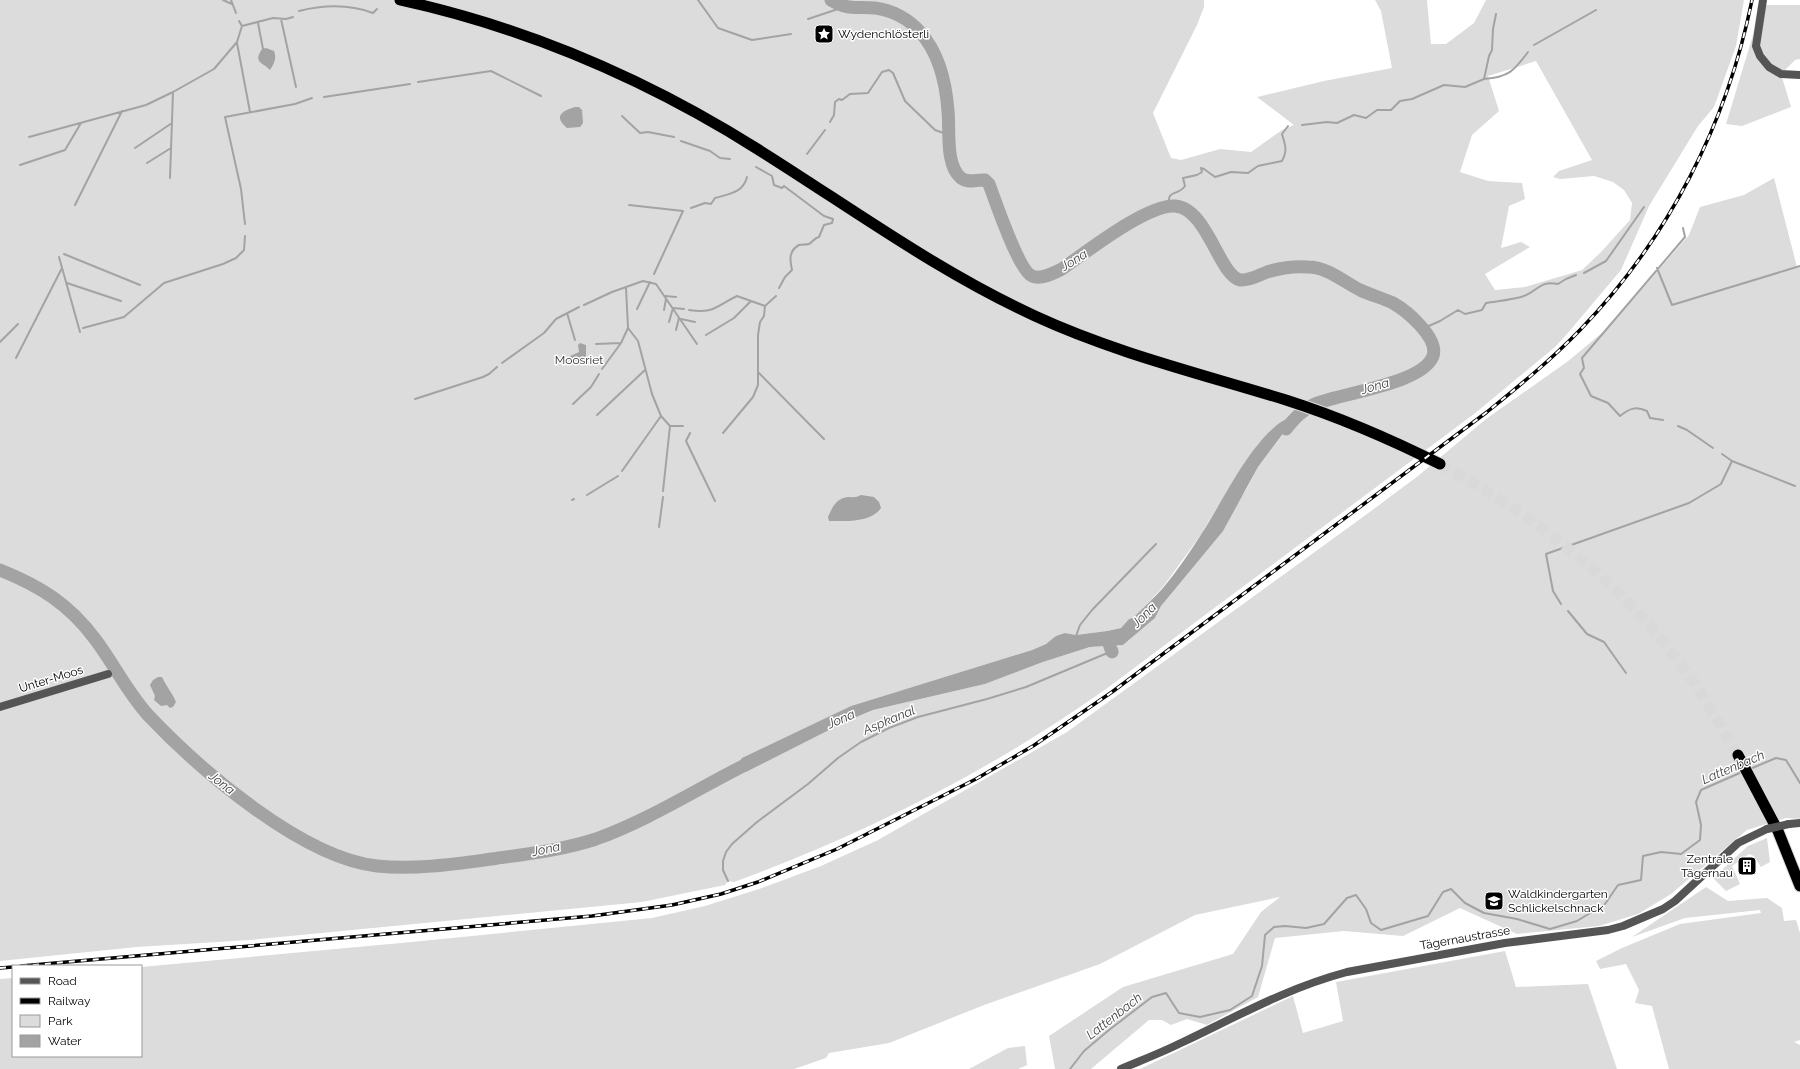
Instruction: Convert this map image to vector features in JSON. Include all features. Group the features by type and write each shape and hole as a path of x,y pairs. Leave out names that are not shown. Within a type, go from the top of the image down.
{"highway":[{"path":"400,0 472,18 525,36 587,59 655,90 691,109 758,149 947,270 980,289 1035,316 1088,338 1135,354 1287,401 1346,421 1440,464"},
{"path":"1741,760 1778,831 1800,886"}],"street":[{"path":"1763,0 1756,46 1760,56 1769,67 1781,74 1800,75"},
{"name":"Unter-Moos","path":"0,707 108,674"},
{"name":"Tägernaustrasse","path":"1121,1069 1182,1043 1275,996 1323,978 1347,972 1505,943 1608,930 1639,920 1663,909 1675,901 1738,843 1767,829 1800,823"}],"green space":[{"name":"Moosriet","path":"0,0 1204,0 1204,7 1197,25 1153,113 1171,158 1181,160 1220,149 1251,152 1282,130 1294,125 1257,97 1324,81 1392,68 1381,11 1375,0 1427,0 1431,44 1446,44 1474,23 1486,0 1744,0 1736,46 1714,107 1698,126 1649,206 1621,270 1555,347 1474,414 1106,689 1063,719 973,773 879,821 783,863 734,882 728,881 725,885 642,902 250,940 137,947 0,961","holes":["1536,61 1592,160 1559,171 1553,177 1560,179 1594,176 1613,182 1624,190 1632,203 1630,220 1601,252 1582,270 1525,287 1495,290 1485,274 1530,247 1521,242 1501,248 1509,206 1525,199 1522,183 1488,181 1460,172 1472,135 1499,111 1488,76","1297,416 1258,467 1246,490 1161,606 1155,618 1123,645 1090,647 1043,662 985,684 873,710 847,721 746,772 802,730 851,706 1032,650 1065,633 1076,635 1121,628 1129,619 1133,619 1163,587 1202,533 1259,443"]},
{"path":"1758,5 1800,5 1800,59 1795,60 1781,74 1791,107 1742,126 1726,124 1753,35"},
{"path":"1774,178 1797,267 1800,266 1800,819 1786,818 1747,830 1671,894 1638,914 1599,926 1517,934 1460,908 1403,936 1344,931 1275,938 1258,997 1207,1025 1187,1019 1171,1025 1162,1020 1149,1020 1091,1069 1055,1069 1049,1036 1123,987 1233,954 1261,912 1280,897 1195,915 1100,964 984,1005 889,1043 829,1053 826,1058 794,1069 0,1069 0,979 12,978 12,1057 142,1057 142,967 652,918 705,906 759,889 821,866 878,840 1067,732 1367,514 1418,476 1486,419 1567,362 1603,332 1689,235 1700,207 1744,195"},
{"path":"1767,838 1770,862 1761,867 1754,856 1749,854 1732,866 1740,884 1726,891 1713,878 1748,846"},
{"path":"1706,887 1728,901 1767,898 1782,908 1784,921 1796,920 1800,933 1800,1040 1794,1042 1800,1045 1800,1069 1669,1069 1652,1006 1635,1003 1639,990 1626,964 1600,969 1596,961 1622,948 1680,924 1761,913 1760,910 1685,918 1632,937"},
{"path":"1505,951 1516,987 1588,984 1617,1069 1140,1069 1293,996 1303,1033 1343,1021 1336,982"},
{"path":"1025,1046 1027,1065 1018,1069 969,1069 1008,1048"}],"water":[{"path":"266,48 274,51 275,54 275,61 270,70 258,60 262,49"},
{"path":"579,107 582,110 583,123 580,127 567,128 561,120 561,114 566,110"},
{"path":"580,343 586,345 586,357 576,361 569,361 568,357 579,352 578,345"},
{"path":"1297,415 1258,467 1223,531 1161,606 1155,618 1123,645 1090,647 1043,662 985,684 873,710 847,721 746,772 732,772 742,758 851,706 1032,650 1046,644 1056,636 1065,633 1076,635 1121,628 1129,619 1133,618 1156,596 1173,575 1211,519 1231,484 1255,448 1269,432 1283,421"},
{"path":"861,495 874,497 879,502 881,508 877,513 864,519 829,521 828,517 837,501 848,497 856,497"},
{"path":"158,677 162,677 175,699 176,702 173,707 170,708 167,705 161,706 154,700 155,696 150,685 153,680"}],"waterway":[{"path":"223,0 232,4"},
{"path":"231,0 236,13"},
{"path":"698,0 718,28 752,40 791,34"},
{"name":"Jona","path":"831,0 843,6 875,8 894,13 916,27 927,40 937,59 943,79 947,100 949,147 952,165 956,172 964,180 985,180 989,184 1014,249 1021,262 1032,276 1043,277 1059,271 1133,221 1163,207 1175,206 1186,210 1196,218 1204,229 1225,267 1232,275 1240,280 1251,279 1277,269 1298,267 1322,269 1360,290 1393,303 1406,312 1427,333 1434,349 1433,356 1426,366 1414,374 1398,381 1315,404 1299,415 1286,429"},
{"path":"299,11 336,6 355,8 373,13 377,9"},
{"path":"808,19 844,7"},
{"path":"1534,45 1596,10"},
{"path":"1302,125 1327,122 1337,123 1354,115 1366,118 1377,110 1391,110 1400,101 1412,99 1444,85 1465,87 1484,79 1489,56 1492,50 1493,29 1496,14"},
{"path":"239,21 242,26 273,18 286,19 293,17"},
{"path":"281,19 296,87"},
{"path":"258,23 263,49"},
{"path":"29,137 146,105 173,92 214,69 237,42 242,26"},
{"path":"237,43 250,112"},
{"path":"1484,79 1499,77 1510,72 1519,64 1528,52"},
{"path":"830,122 834,115 835,102 839,99 842,100 850,94 868,93 882,72 889,70 893,73 905,101 935,130 949,135"},
{"path":"418,82 491,71 541,96"},
{"path":"324,97 410,84"},
{"path":"170,178 173,92"},
{"path":"245,224 241,189 225,117 295,104 312,98"},
{"path":"75,205 122,111"},
{"path":"622,116 640,133 648,132 674,137"},
{"path":"20,165 65,150 81,123"},
{"path":"135,148 172,123"},
{"path":"1169,206 1171,195 1185,186 1183,178 1197,175 1202,172 1201,168 1215,177 1231,172 1248,173 1258,166 1282,161 1285,151 1285,144 1282,134 1288,126"},
{"path":"807,154 825,130"},
{"path":"681,141 710,151 720,158 730,159"},
{"path":"147,163 171,148"},
{"path":"756,167 772,176 774,185 782,188 784,186"},
{"path":"691,208 705,203 711,204 715,198 739,190 747,177"},
{"path":"779,288 785,277 792,270 790,260 791,253 795,247 809,244 819,237 824,225 832,223 833,219 824,216 784,186"},
{"path":"629,205 683,211 654,274"},
{"path":"1584,273 1606,261 1644,207"},
{"path":"1663,420 1650,418 1647,411 1636,408 1627,411 1620,416 1608,403 1591,396 1580,374 1584,368 1582,358 1685,237 1683,228"},
{"path":"83,328 124,317 164,283 223,264 236,258 244,250 245,236"},
{"path":"64,254 140,285"},
{"path":"59,257 80,332"},
{"path":"1657,268 1672,305 1800,266"},
{"path":"16,358 62,268"},
{"path":"1422,329 1440,321 1458,310 1465,314 1482,310 1486,303 1524,296 1547,283 1558,284 1576,275"},
{"path":"584,305 612,292 643,281 656,284 697,344"},
{"path":"637,309 650,282"},
{"path":"67,283 121,301"},
{"path":"626,288 628,328 638,341 652,394 661,416 670,426 663,491"},
{"path":"665,296 676,297"},
{"path":"689,310 710,310 737,296 765,306"},
{"path":"723,433 753,397 758,385 758,335 760,322 764,316 765,306 776,296"},
{"path":"664,310 666,299"},
{"path":"706,335 734,318 751,301"},
{"path":"502,363 544,333 556,319 579,307"},
{"path":"669,322 673,308 684,309"},
{"path":"567,313 575,340"},
{"path":"676,330 679,318"},
{"path":"681,319 695,322"},
{"path":"0,342 18,324"},
{"path":"602,369 621,343 628,328"},
{"path":"596,344 621,343"},
{"path":"415,399 483,377 497,367"},
{"path":"597,415 645,370"},
{"path":"758,372 824,439"},
{"path":"573,404 591,387 599,374"},
{"path":"622,471 661,416"},
{"path":"670,426 683,426"},
{"path":"1678,426 1687,430 1713,448"},
{"path":"690,433 686,441 715,501"},
{"path":"1722,454 1732,461 1795,486"},
{"path":"1561,604 1553,591 1546,554 1689,503 1721,484 1732,461"},
{"path":"587,495 618,476"},
{"path":"659,527 663,497"},
{"path":"1076,636 1080,625 1092,610 1156,544"},
{"name":"Jona","path":"0,570 53,597 75,616 95,639 140,706 169,737 223,784 254,808 285,829 317,847 348,859 377,866 420,867 492,859 571,846 596,839 635,823 747,764"},
{"path":"1568,611 1587,634 1604,642 1626,673"},
{"path":"1107,638 1112,652"},
{"name":"Aspkanal","path":"728,881 723,870 723,861 726,852 732,844 757,822 808,784 838,758 861,742 889,728 918,717 1026,687 1117,649"},
{"name":"Lattenbach","path":"1750,769 1776,758 1786,760 1800,783"},
{"name":"Lattenbach","path":"1070,1069 1084,1051 1152,997 1166,993 1179,1013 1200,1017 1230,1010 1252,996 1262,966 1265,935 1274,927 1285,926 1306,928 1324,924 1347,898 1356,895 1366,909 1371,923 1381,930 1428,916 1443,892 1451,889 1465,903 1484,913 1517,919 1550,929 1577,921 1605,904 1618,885 1641,880 1643,856 1661,852 1681,854 1700,840 1701,825 1696,802 1701,790 1742,772"}],"tunnel":[{"path":"1440,464 1510,506 1544,530 1606,581 1662,640 1694,683 1738,755"}],"railway":[{"path":"32,965 592,916 672,905 721,894 758,882 837,849 976,779 1033,746 1112,692 1487,412 1558,352 1580,330 1612,295 1640,257 1667,218 1690,177 1710,135 1727,91 1741,46 1752,0"},
{"path":"0,968 12,967"}],"place":[{"name":"Wydenchlösterli","path":"824,34"},
{"name":"Zentrale Tägernau","path":"1747,866"},
{"name":"Waldkindergarten Schlickelschnack","path":"1494,901"}]}
